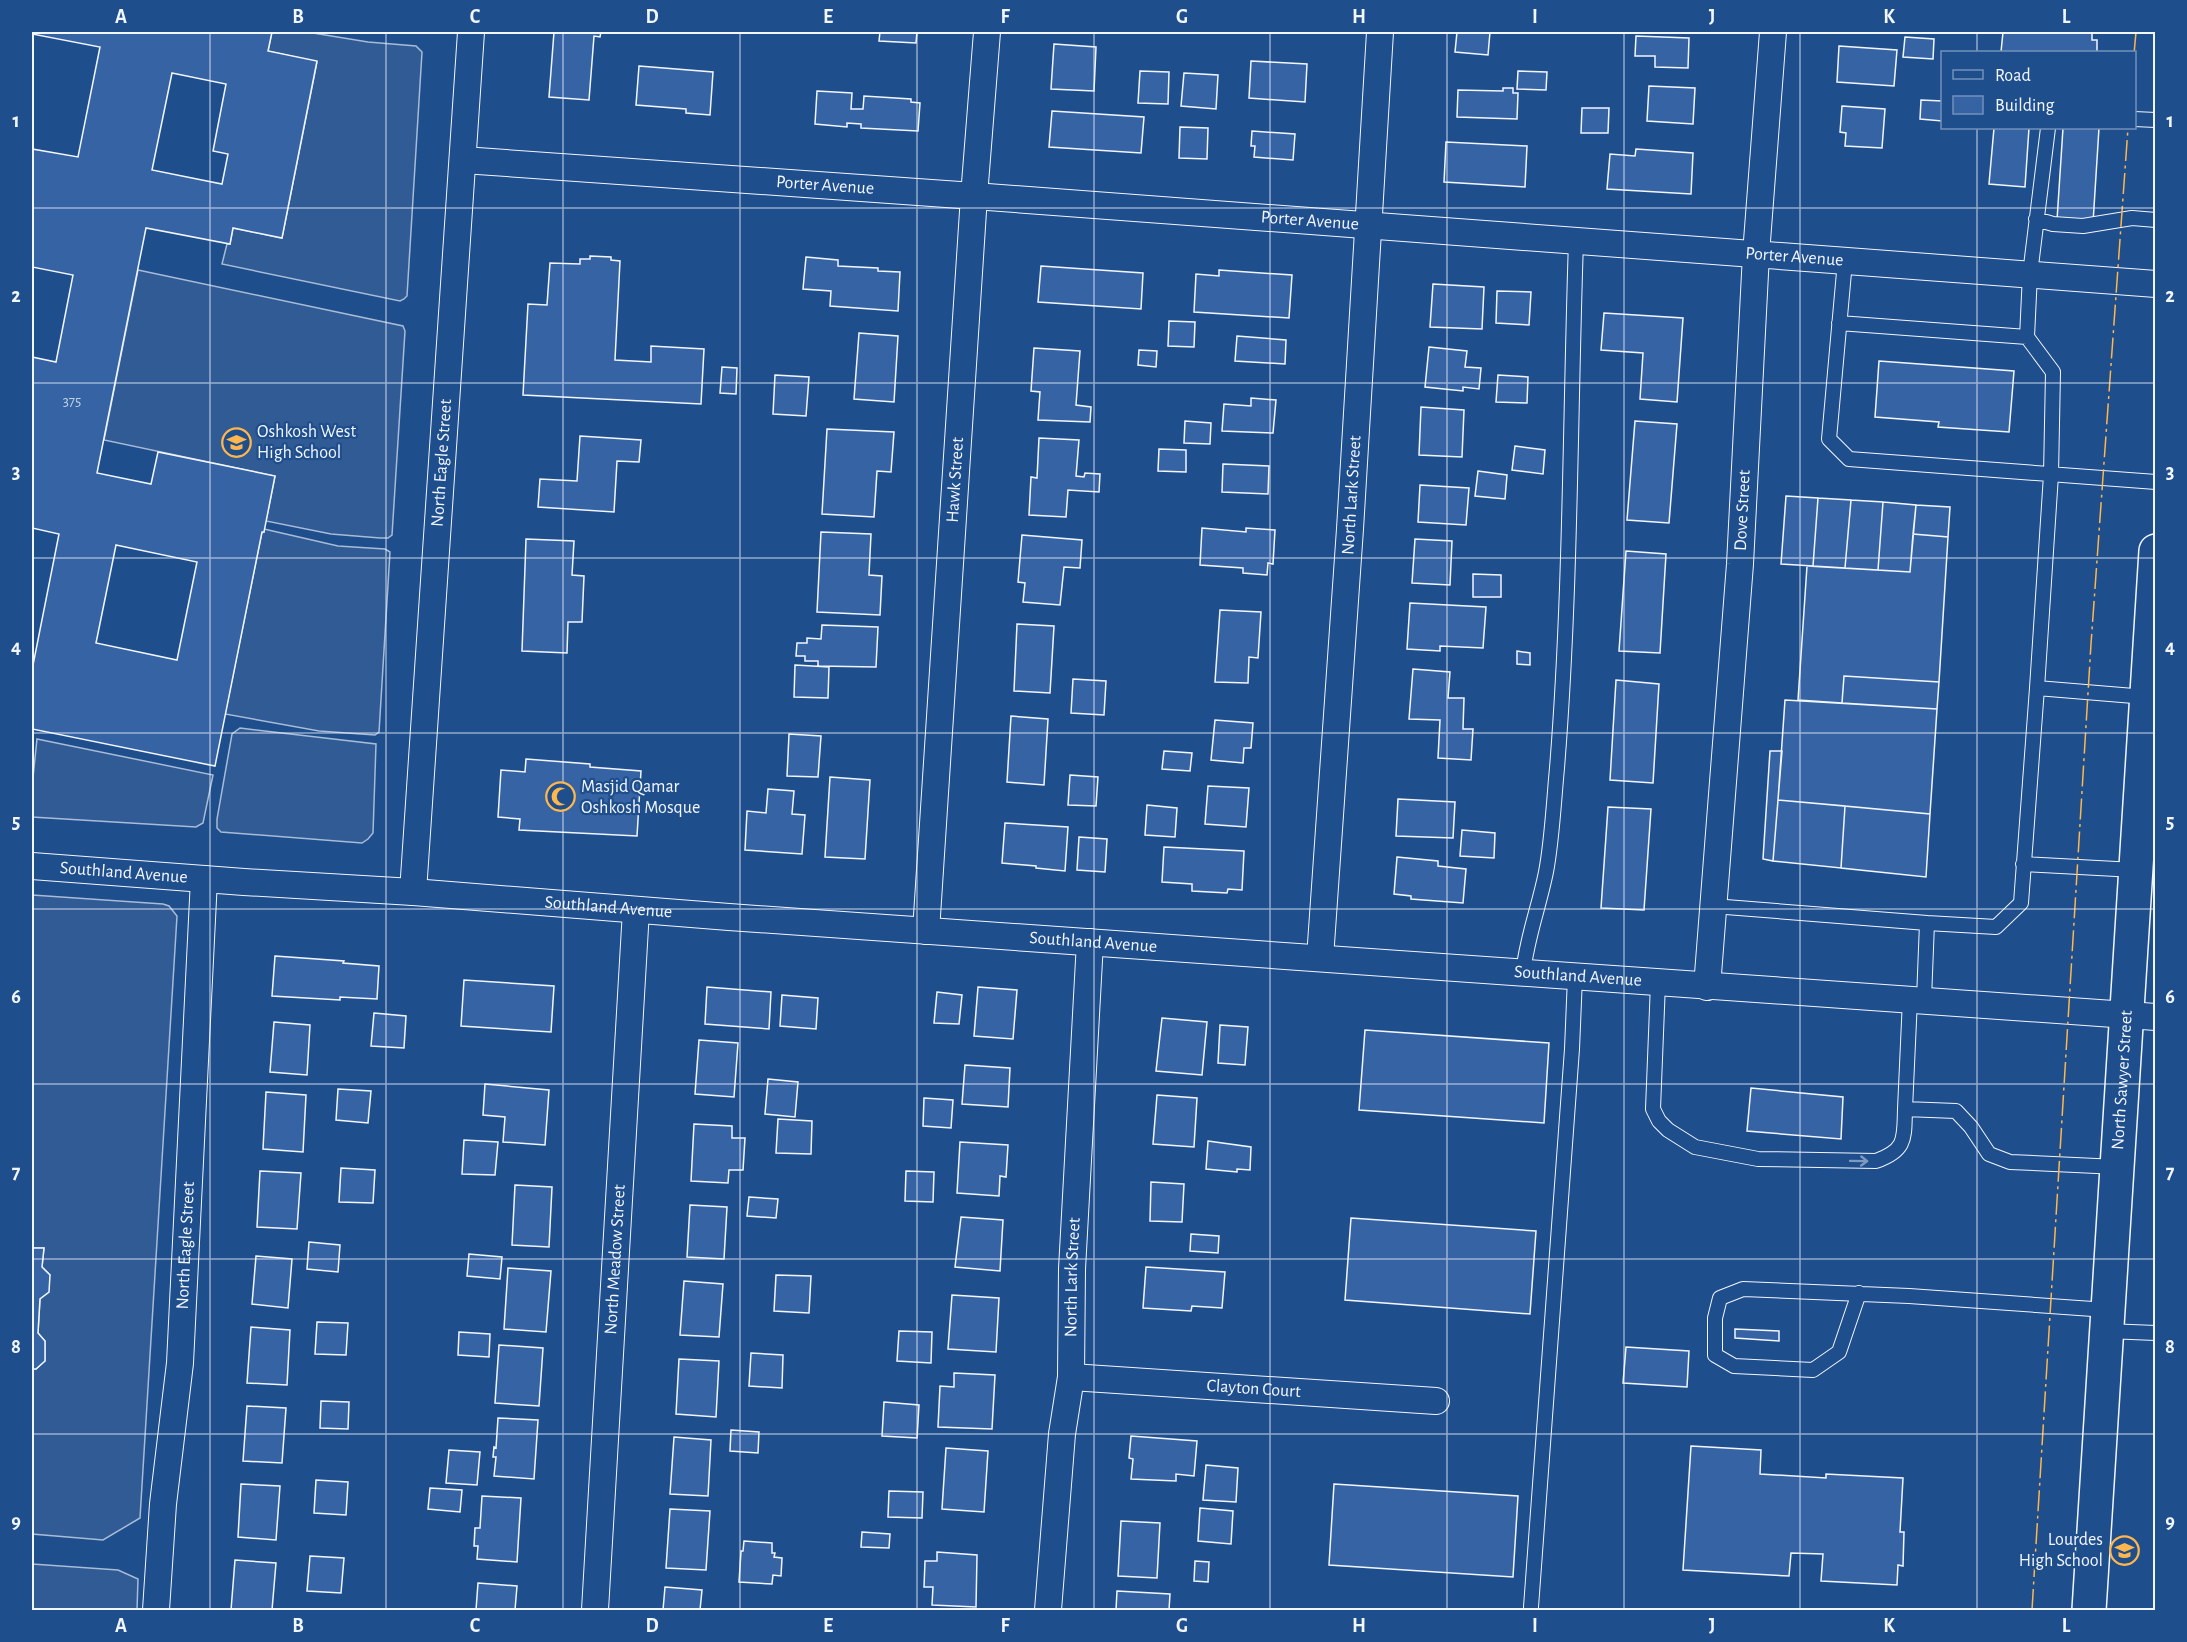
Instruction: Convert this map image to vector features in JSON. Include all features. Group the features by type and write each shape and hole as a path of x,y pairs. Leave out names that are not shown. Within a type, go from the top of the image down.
{"street":[{"name":"North Eagle Street","path":"413,892 471,32"},
{"name":"Hawk Street","path":"926,931 974,196 987,32"},
{"name":"North Lark Street","path":"1320,958 1349,541 1380,32"},
{"name":"Dove Street","path":"1707,987 1740,564 1756,254 1773,32"},
{"name":"Porter Avenue","path":"463,160 2156,284"},
{"name":"North Sawyer Street","path":"2089,1611 2106,1320 2118,1167 2141,1016 2136,870 2156,551"},
{"name":"Southland Avenue","path":"32,866 1707,987 1917,999 2141,1016"},
{"name":"North Eagle Street","path":"156,1611 163,1504 180,1363 204,879"},
{"name":"North Meadow Street","path":"595,1611 636,910"},
{"name":"North Lark Street","path":"1048,1611 1062,1434 1071,1377 1072,1269 1090,942"},
{"name":"Clayton Court","path":"1071,1377 1436,1401"}],"lane":[{"path":"2136,119 2156,120"},
{"path":"1713,906 1996,927 2021,903 2051,475 2053,372 2027,337 2030,274 2048,129"},
{"path":"2036,219 2053,224 2083,226 2132,218 2156,220"},
{"path":"1523,973 1526,946 1546,870 1557,768 1567,598 1576,241"},
{"path":"1845,261 1829,439 1849,459 2156,482"},
{"path":"1839,323 2027,337"},
{"path":"2037,688 2146,697"},
{"path":"2024,864 2136,870"},
{"path":"1658,983 1653,1109 1659,1121 1668,1130 1695,1147 1758,1159 1876,1161 1890,1156 1903,1142 1927,923"},
{"path":"1531,1607 1571,1061 1575,977"},
{"path":"1905,1109 1956,1111 1971,1127 1989,1154 2010,1162 2118,1167"},
{"path":"1859,1293 1839,1352 1813,1370 1734,1366 1715,1355 1715,1318 1720,1298 1743,1289 1859,1293 2106,1320 2156,1333"}],"shaded area":[{"path":"272,32 307,32 368,42 416,46 422,52 407,296 400,301 222,264 227,244 230,244 233,228 282,238 317,62 268,51"},
{"path":"138,270 403,326 405,331 392,535 388,538 380,538 331,534 266,521 275,476 104,440"},
{"path":"264,529 338,546 385,549 390,552 379,732 375,735 319,731 225,714"},
{"path":"240,728 376,744 373,833 362,843 221,832 217,828 217,819 232,734"},
{"path":"37,739 213,775 203,823 196,827 32,817 32,787"},
{"path":"32,895 163,904 169,906 177,916 140,1518 103,1540 32,1534 32,1369 36,1369 45,1361 45,1341 38,1333 40,1299 50,1275 42,1267 44,1248 32,1248"},
{"path":"32,1564 118,1570 138,1579 137,1610 32,1610"}],"building":[{"path":"32,32 272,32 268,51 317,61 282,238 233,228 230,244 146,228 97,473 151,484 158,452 275,476 215,766 32,729 32,670 59,534 32,528 32,357 56,362 73,275 32,267 32,149 78,157 100,47 32,34","holes":["172,73 226,84 213,151 228,154 222,184 152,170","116,545 197,562 177,660 96,643"]},
{"path":"554,32 601,32 600,37 594,36 589,100 549,97"},
{"path":"880,32 917,32 916,43 879,41"},
{"path":"1457,32 1490,32 1488,55 1455,52"},
{"path":"2003,32 2092,32 2092,40 2097,40 2097,51 2001,51"},
{"path":"1636,36 1689,38 1688,68 1655,67 1655,56 1635,56"},
{"path":"1905,37 1934,39 1933,59 1903,57"},
{"path":"1054,44 1096,47 1094,91 1051,89"},
{"path":"1839,46 1897,50 1894,86 1837,82"},
{"path":"1251,61 1307,64 1305,102 1249,98"},
{"path":"639,66 713,72 710,115 686,113 686,109 636,105"},
{"path":"1140,71 1169,72 1168,104 1138,103"},
{"path":"1518,71 1547,72 1546,90 1517,89"},
{"path":"1184,73 1218,75 1216,109 1181,106"},
{"path":"1649,86 1695,88 1693,124 1647,121"},
{"path":"1503,88 1513,88 1513,93 1518,93 1517,119 1457,117 1458,90 1503,91"},
{"path":"817,91 852,93 851,109 863,109 864,96 911,99 911,102 920,103 918,131 861,128 861,124 847,123 847,127 815,124"},
{"path":"1921,100 1941,101 1941,121 1920,119"},
{"path":"1842,106 1885,109 1882,148 1845,146 1846,133 1840,132"},
{"path":"1582,108 1609,108 1608,133 1581,133"},
{"path":"1052,111 1144,117 1141,153 1049,147"},
{"path":"1180,127 1208,128 1207,159 1179,158"},
{"path":"1994,129 2029,129 2025,187 1989,184"},
{"path":"2063,129 2099,129 2093,223 2057,220"},
{"path":"1252,131 1295,134 1293,160 1254,157 1255,146 1251,146"},
{"path":"1446,142 1527,146 1525,187 1444,182"},
{"path":"1636,149 1693,153 1691,194 1607,189 1610,154 1635,156"},
{"path":"590,256 611,257 611,260 620,261 615,360 651,362 651,346 704,349 701,404 523,395 528,304 547,305 550,263 580,264 580,259 590,259"},
{"path":"806,257 838,260 838,266 878,268 878,271 900,272 898,311 830,306 831,291 803,289"},
{"path":"1041,266 1143,273 1141,309 1038,302"},
{"path":"1219,270 1292,275 1289,318 1194,312 1196,274 1219,276"},
{"path":"1433,284 1484,287 1482,329 1430,327"},
{"path":"1497,291 1531,292 1529,325 1496,323"},
{"path":"1604,313 1683,318 1677,402 1640,399 1643,353 1601,350"},
{"path":"1169,321 1195,322 1194,347 1168,346"},
{"path":"859,333 898,336 894,402 854,399"},
{"path":"1237,336 1286,340 1285,364 1235,361"},
{"path":"1429,347 1467,351 1465,367 1481,368 1479,389 1463,387 1463,391 1425,387"},
{"path":"1034,348 1080,351 1076,405 1091,407 1090,422 1038,420 1040,392 1031,391"},
{"path":"1139,350 1157,351 1156,367 1138,365"},
{"path":"1879,361 2014,371 2009,432 1938,427 1939,422 1875,417"},
{"path":"722,367 737,368 736,394 720,393"},
{"path":"775,375 809,377 806,416 773,414"},
{"path":"1498,375 1528,377 1527,403 1496,402"},
{"path":"1251,398 1276,400 1273,433 1222,431 1224,404 1251,406"},
{"path":"1421,407 1464,410 1462,457 1419,455"},
{"path":"1185,421 1211,423 1210,444 1184,443"},
{"path":"1635,421 1677,424 1669,523 1627,520"},
{"path":"827,429 894,432 891,472 877,471 874,517 822,514"},
{"path":"580,436 641,440 639,462 617,461 614,512 538,507 540,479 577,481"},
{"path":"1039,438 1079,440 1076,476 1084,477 1085,473 1100,474 1099,492 1068,490 1066,517 1029,515 1031,477 1037,478"},
{"path":"1515,446 1545,450 1543,474 1512,470"},
{"path":"1159,449 1186,450 1186,472 1158,471"},
{"path":"1223,464 1269,466 1268,494 1222,492"},
{"path":"1478,471 1507,475 1505,499 1475,496"},
{"path":"1420,485 1469,488 1466,525 1418,522"},
{"path":"1786,496 1818,498 1813,566 1781,564"},
{"path":"1818,498 1851,500 1845,568 1813,566"},
{"path":"1851,500 1883,502 1878,570 1845,568"},
{"path":"1883,502 1916,505 1910,572 1878,570"},
{"path":"1916,505 1950,507 1948,537 1913,534"},
{"path":"1202,528 1246,532 1246,528 1275,530 1273,564 1268,563 1267,575 1243,573 1243,568 1200,565"},
{"path":"821,532 871,534 869,575 882,576 880,615 817,612"},
{"path":"1913,534 1948,537 1939,682 1844,676 1842,703 1798,700 1807,566 1910,572"},
{"path":"1022,535 1082,540 1080,568 1064,567 1060,605 1023,602 1025,583 1018,582"},
{"path":"526,539 574,541 572,575 584,576 582,622 568,622 567,653 522,651"},
{"path":"1415,539 1452,541 1450,585 1412,583"},
{"path":"1626,551 1666,554 1660,653 1619,651"},
{"path":"1473,574 1501,575 1501,597 1473,597"},
{"path":"1410,603 1486,607 1483,648 1440,646 1440,651 1407,649"},
{"path":"1220,610 1261,612 1258,658 1249,657 1248,683 1215,682"},
{"path":"1017,624 1054,626 1050,693 1014,691"},
{"path":"822,625 878,627 876,667 818,666 818,661 805,661 805,656 796,656 797,643 807,643 807,638 821,639"},
{"path":"1517,651 1530,653 1530,665 1517,664"},
{"path":"795,665 829,667 828,698 794,697"},
{"path":"1413,669 1450,672 1448,698 1464,698 1463,729 1473,729 1471,760 1438,758 1440,720 1409,719"},
{"path":"1844,676 1939,682 1937,709 1842,703"},
{"path":"1073,679 1106,681 1104,715 1071,713"},
{"path":"1616,680 1659,684 1653,783 1610,780"},
{"path":"1785,700 1937,709 1930,814 1778,800"},
{"path":"1011,716 1048,719 1044,785 1007,782"},
{"path":"1215,720 1253,723 1251,748 1244,748 1243,763 1211,760"},
{"path":"789,734 821,736 818,777 787,776"},
{"path":"1164,751 1192,753 1190,771 1162,769"},
{"path":"1770,751 1782,751 1773,861 1763,859"},
{"path":"526,759 641,771 637,836 519,830 520,819 498,817 501,770 525,772"},
{"path":"1070,775 1098,777 1096,806 1068,805"},
{"path":"830,777 870,780 865,859 825,857"},
{"path":"1208,786 1249,788 1246,827 1205,824"},
{"path":"768,789 794,791 792,814 805,815 802,854 745,850 747,811 766,813"},
{"path":"1398,799 1455,802 1453,838 1396,836"},
{"path":"1778,800 1845,806 1841,868 1773,861"},
{"path":"1147,805 1177,808 1175,837 1145,835"},
{"path":"1845,806 1930,814 1926,877 1841,868"},
{"path":"1608,807 1651,809 1644,910 1601,908"},
{"path":"1005,823 1068,827 1065,871 1002,863"},
{"path":"1462,830 1495,833 1494,858 1460,856"},
{"path":"1079,837 1107,839 1105,872 1077,870"},
{"path":"1164,847 1244,851 1242,890 1228,889 1227,893 1192,891 1192,884 1162,882"},
{"path":"1397,857 1438,861 1438,866 1466,869 1463,903 1411,899 1411,896 1394,894"},
{"path":"275,956 379,966 377,999 340,997 340,1000 272,996"},
{"path":"464,980 554,986 551,1032 461,1026"},
{"path":"707,987 771,992 769,1029 705,1024"},
{"path":"978,987 1017,990 1013,1039 974,1036"},
{"path":"937,992 962,995 959,1024 934,1023"},
{"path":"782,995 818,998 816,1029 780,1026"},
{"path":"374,1013 406,1016 404,1048 371,1046"},
{"path":"1162,1018 1207,1022 1202,1075 1156,1071"},
{"path":"274,1022 310,1025 307,1075 270,1072"},
{"path":"1220,1025 1248,1027 1245,1065 1218,1063"},
{"path":"1365,1030 1549,1043 1544,1123 1359,1110"},
{"path":"699,1040 738,1043 734,1097 695,1094"},
{"path":"965,1065 1010,1068 1008,1107 962,1104"},
{"path":"768,1079 798,1082 795,1117 765,1114"},
{"path":"485,1084 549,1090 545,1145 503,1142 505,1117 483,1115"},
{"path":"1751,1088 1843,1097 1841,1139 1747,1131"},
{"path":"338,1089 371,1091 368,1123 336,1120"},
{"path":"266,1092 306,1095 303,1152 263,1149"},
{"path":"1157,1095 1197,1098 1194,1147 1153,1144"},
{"path":"924,1098 953,1100 951,1128 923,1126"},
{"path":"778,1119 812,1121 811,1154 776,1153"},
{"path":"694,1124 732,1126 732,1138 745,1138 743,1170 729,1170 728,1183 691,1181"},
{"path":"464,1140 498,1142 495,1175 462,1174"},
{"path":"1208,1141 1251,1147 1250,1170 1237,1169 1237,1172 1206,1169"},
{"path":"960,1142 1008,1145 1006,1177 1000,1176 999,1196 957,1193"},
{"path":"341,1168 375,1170 373,1203 339,1202"},
{"path":"260,1171 301,1173 297,1229 257,1227"},
{"path":"906,1171 934,1172 933,1202 905,1201"},
{"path":"1151,1182 1184,1184 1182,1222 1150,1221"},
{"path":"515,1185 552,1187 549,1247 512,1245"},
{"path":"749,1197 778,1199 776,1218 747,1216"},
{"path":"690,1205 727,1207 724,1259 687,1257"},
{"path":"961,1217 1003,1220 1000,1271 955,1267"},
{"path":"1351,1218 1536,1231 1530,1314 1345,1300"},
{"path":"1191,1234 1219,1236 1218,1253 1190,1251"},
{"path":"309,1242 340,1245 338,1272 307,1269"},
{"path":"32,1248 44,1248 42,1267 50,1275 49,1292 40,1299 38,1333 45,1341 45,1361 36,1369 32,1369"},
{"path":"469,1254 502,1257 500,1279 467,1276"},
{"path":"256,1256 292,1259 288,1308 252,1304"},
{"path":"1146,1267 1225,1272 1222,1308 1192,1306 1191,1311 1143,1308"},
{"path":"508,1268 551,1271 546,1332 504,1329"},
{"path":"776,1275 811,1276 809,1313 774,1311"},
{"path":"684,1281 723,1284 719,1337 680,1335"},
{"path":"952,1295 999,1298 996,1352 948,1349"},
{"path":"317,1322 348,1323 346,1355 315,1354"},
{"path":"251,1327 290,1330 287,1385 247,1383"},
{"path":"1735,1329 1779,1331 1779,1341 1735,1338"},
{"path":"899,1331 932,1332 931,1363 897,1361"},
{"path":"459,1332 490,1334 489,1357 458,1355"},
{"path":"499,1345 543,1348 539,1406 495,1403"},
{"path":"1626,1347 1689,1351 1687,1387 1623,1383"},
{"path":"751,1353 783,1355 782,1388 749,1386"},
{"path":"679,1359 719,1361 716,1417 676,1414"},
{"path":"954,1373 995,1375 992,1429 938,1427 940,1386 954,1387"},
{"path":"321,1401 349,1402 348,1429 320,1428"},
{"path":"884,1402 919,1405 917,1438 882,1436"},
{"path":"247,1406 286,1408 282,1463 243,1461"},
{"path":"498,1418 538,1420 534,1479 494,1476 496,1457 493,1457 494,1447 496,1448"},
{"path":"731,1430 759,1432 758,1453 730,1451"},
{"path":"1131,1436 1197,1441 1194,1476 1176,1474 1176,1481 1131,1479 1133,1459 1129,1458"},
{"path":"674,1437 711,1440 708,1496 670,1494"},
{"path":"1691,1446 1761,1450 1760,1474 1826,1478 1826,1474 1903,1478 1900,1532 1904,1532 1903,1566 1898,1565 1897,1585 1821,1581 1823,1554 1791,1553 1789,1576 1683,1570"},
{"path":"946,1448 988,1451 984,1512 942,1509"},
{"path":"449,1450 480,1452 477,1485 446,1483"},
{"path":"1206,1465 1238,1468 1236,1502 1203,1500"},
{"path":"316,1480 348,1482 346,1515 314,1513"},
{"path":"241,1484 280,1486 276,1540 238,1537"},
{"path":"1334,1484 1518,1496 1513,1577 1329,1565"},
{"path":"430,1488 462,1490 460,1512 428,1509"},
{"path":"889,1491 923,1492 922,1518 888,1517"},
{"path":"482,1496 521,1498 517,1562 477,1559 478,1546 474,1546 475,1528 480,1528"},
{"path":"1200,1508 1233,1511 1231,1544 1198,1541"},
{"path":"670,1509 710,1511 706,1570 666,1568"},
{"path":"1121,1521 1160,1523 1157,1578 1118,1576"},
{"path":"862,1532 890,1534 889,1548 861,1547"},
{"path":"744,1541 772,1543 774,1557 782,1558 781,1576 773,1575 772,1584 739,1582"},
{"path":"937,1552 977,1555 976,1607 932,1605 933,1587 924,1587 925,1561 937,1561"},
{"path":"310,1556 344,1558 341,1593 307,1591"},
{"path":"235,1560 276,1563 272,1610 231,1610"},
{"path":"1195,1561 1209,1562 1208,1582 1194,1581"},
{"path":"478,1583 517,1586 515,1610 476,1610"},
{"path":"665,1587 702,1590 700,1610 663,1610"},
{"path":"1117,1591 1170,1594 1169,1610 1116,1610"}],"power":[{"path":"2134,51 2136,32"},
{"path":"2032,1610 2091,644 2128,129"}],"place":[{"name":"Oshkosh West High School","path":"236,442"},
{"name":"Masjid Qamar Oshkosh Mosque","path":"560,797"},
{"name":"Lourdes High School","path":"2124,1550"}]}
